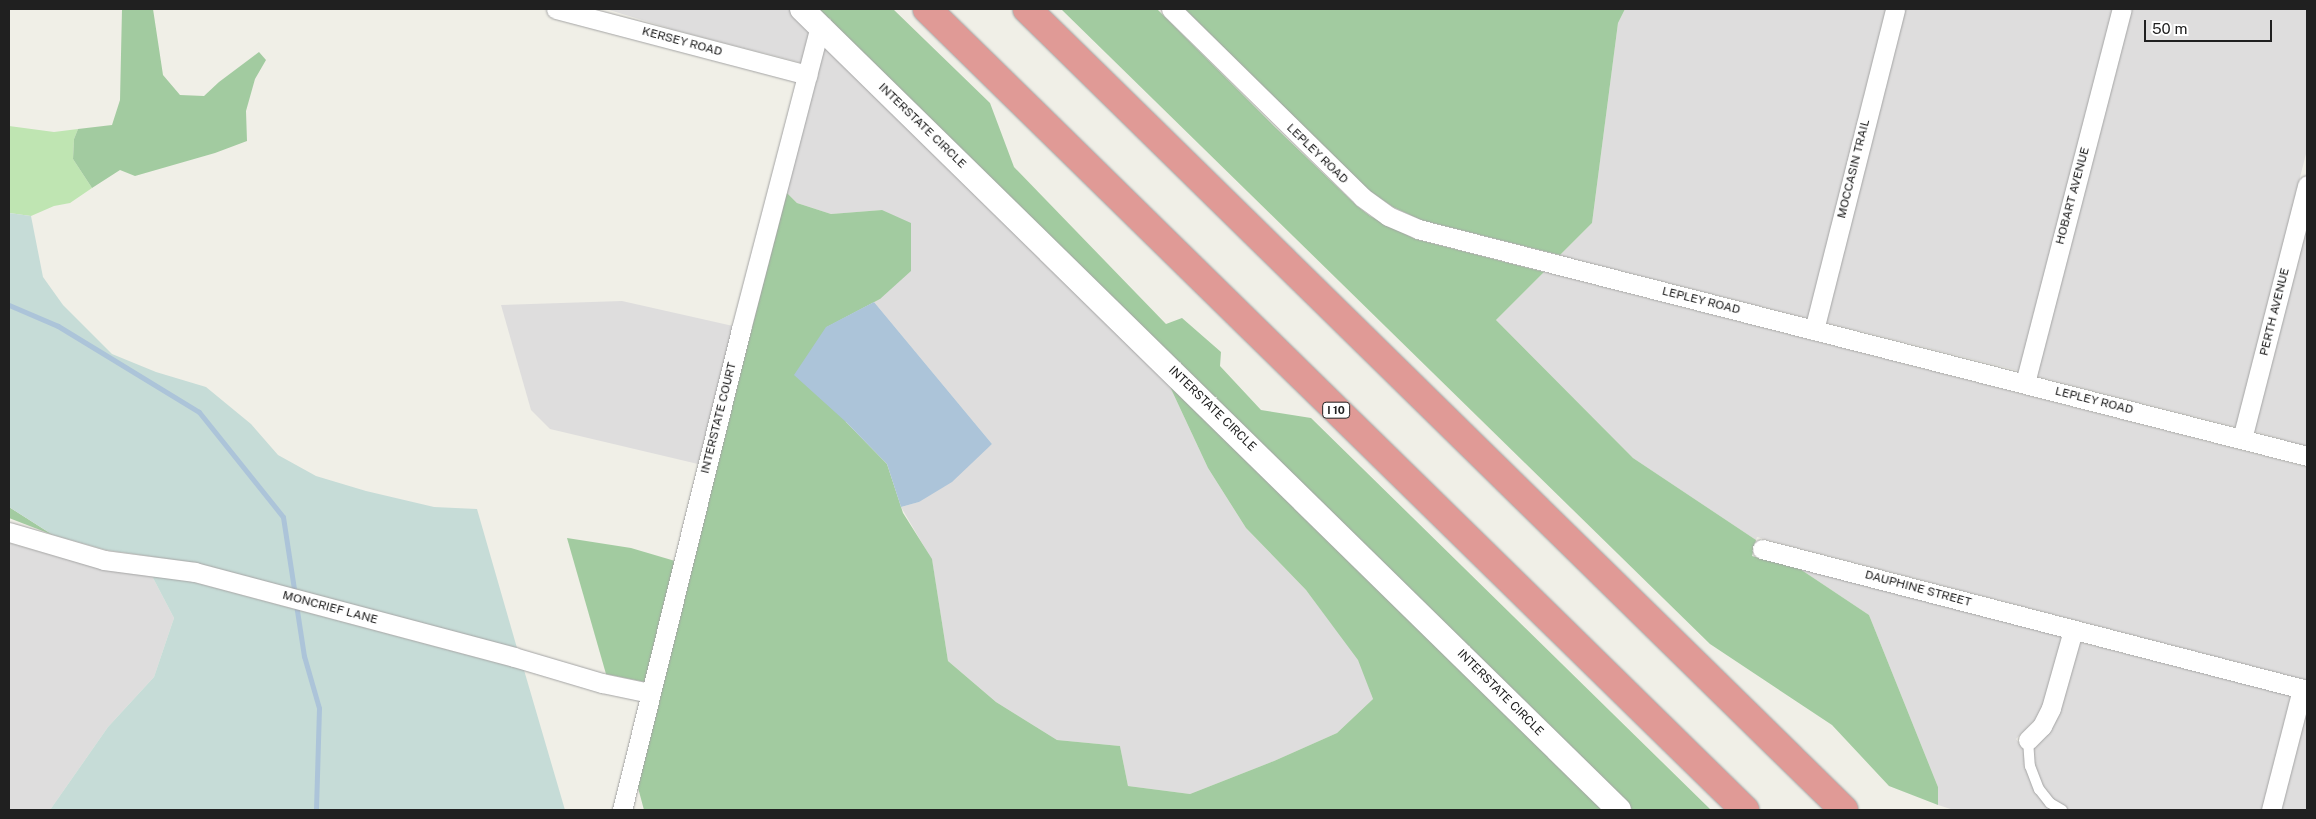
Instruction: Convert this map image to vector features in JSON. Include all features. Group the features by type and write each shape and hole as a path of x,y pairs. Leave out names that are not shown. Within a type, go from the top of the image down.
{"highway":[{"name":"I 10","path":"927,9 1745,810"},
{"path":"1028,9 1844,810"}],"street":[{"name":"KERSEY ROAD","path":"556,9 808,75"},
{"name":"INTERSTATE CIRCLE","path":"802,9 1619,810"},
{"name":"LEPLEY ROAD","path":"1171,9 1362,197 1403,223 1418,230 2307,456"},
{"name":"MOCCASIN TRAIL","path":"1814,330 1895,9"},
{"name":"HOBART AVENUE","path":"2025,383 2122,9"},
{"name":"INTERSTATE COURT","path":"622,810 741,329 820,26"},
{"name":"PERTH AVENUE","path":"2242,439 2307,185"},
{"name":"MONCRIEF LANE","path":"9,532 104,560 195,572 514,657 602,683 650,693"},
{"name":"DAUPHINE STREET","path":"1762,549 2305,689 2271,810"},
{"path":"2028,740 2042,726 2051,708 2073,630"}],"lane":[{"path":"2028,740 2030,766 2039,789 2050,804 2062,810"}],"shaded area":[{"path":"606,9 789,9 811,30 802,63 675,30"},
{"path":"1625,9 1886,9 1808,318 1560,255 1592,223 1618,23"},
{"path":"1904,9 2113,9 2019,371 1824,322"},
{"path":"2131,9 2307,9 2307,150 2236,427 2036,376"},
{"path":"825,44 1165,376 1208,468 1246,528 1306,590 1359,660 1373,699 1337,733 1274,761 1190,794 1128,786 1120,746 1057,740 996,702 948,661 932,560 901,507 919,502 992,444 874,302 880,299 882,210 831,214 797,203 786,192"},
{"path":"9,213 31,216 43,277 63,305 112,354 156,372 206,387 251,424 278,455 316,476 366,491 434,507 477,509 517,648 197,563 106,550 53,535 9,507"},
{"path":"2307,219 2307,446 2253,431"},
{"path":"1544,272 2307,467 2307,680 1757,537 1756,540 1633,458 1496,320"},
{"path":"622,301 733,326 698,464 550,429 531,410 501,305"},
{"path":"874,302 992,444 952,482 919,502 901,507 887,464 846,422 794,375 826,327"},
{"path":"9,543 101,569 152,576 174,618 154,677 108,727 50,810 9,810"},
{"path":"1800,569 2062,637 2043,705 2035,720 2016,739 2027,753 2079,642 2291,696 2262,810 1954,810 1938,805 1938,787 1869,615"},
{"path":"152,576 193,582 524,670 565,810 50,810 108,727 154,677 174,618"},
{"path":"2307,702 2307,810 2280,810"}],"green space":[{"path":"122,9 153,9 163,75 180,95 204,96 219,82 259,52 266,60 255,79 246,111 247,141 215,153 135,176 120,170 92,188 73,159 74,139 78,129 112,125 120,100"},
{"path":"816,9 893,9 990,103 1014,167 1166,324 1182,318 1221,352 1220,366 1261,410 1311,418 1711,810 1633,810 830,23 831,19 825,17"},
{"path":"1061,9 1157,9 1276,128 1357,206 1370,216 1415,239 1544,272 1496,320 1633,458 1756,540 1752,556 1800,569 1869,615 1938,787 1938,805 1889,786 1832,725 1710,644"},
{"path":"1185,9 1625,9 1618,23 1592,223 1560,255 1421,220 1393,207 1367,189"},
{"path":"9,126 54,132 78,129 74,139 73,159 92,188 70,203 54,206 31,216 9,213"},
{"path":"786,192 797,203 831,214 882,210 911,223 911,271 880,299 827,327 846,422 887,464 903,513 932,559 948,661 996,702 1057,740 1120,746 1128,786 1190,794 1274,761 1337,733 1373,699 1358,660 1306,590 1246,528 1208,468 1165,376 1605,810 644,810 637,784"},
{"path":"9,507 53,535 9,518"},
{"path":"567,538 631,548 675,561 645,682 606,674"}],"waterway":[{"path":"9,305 58,326 199,412 283,517 295,595"},
{"path":"296,604 304,656 319,708 316,810"}]}
